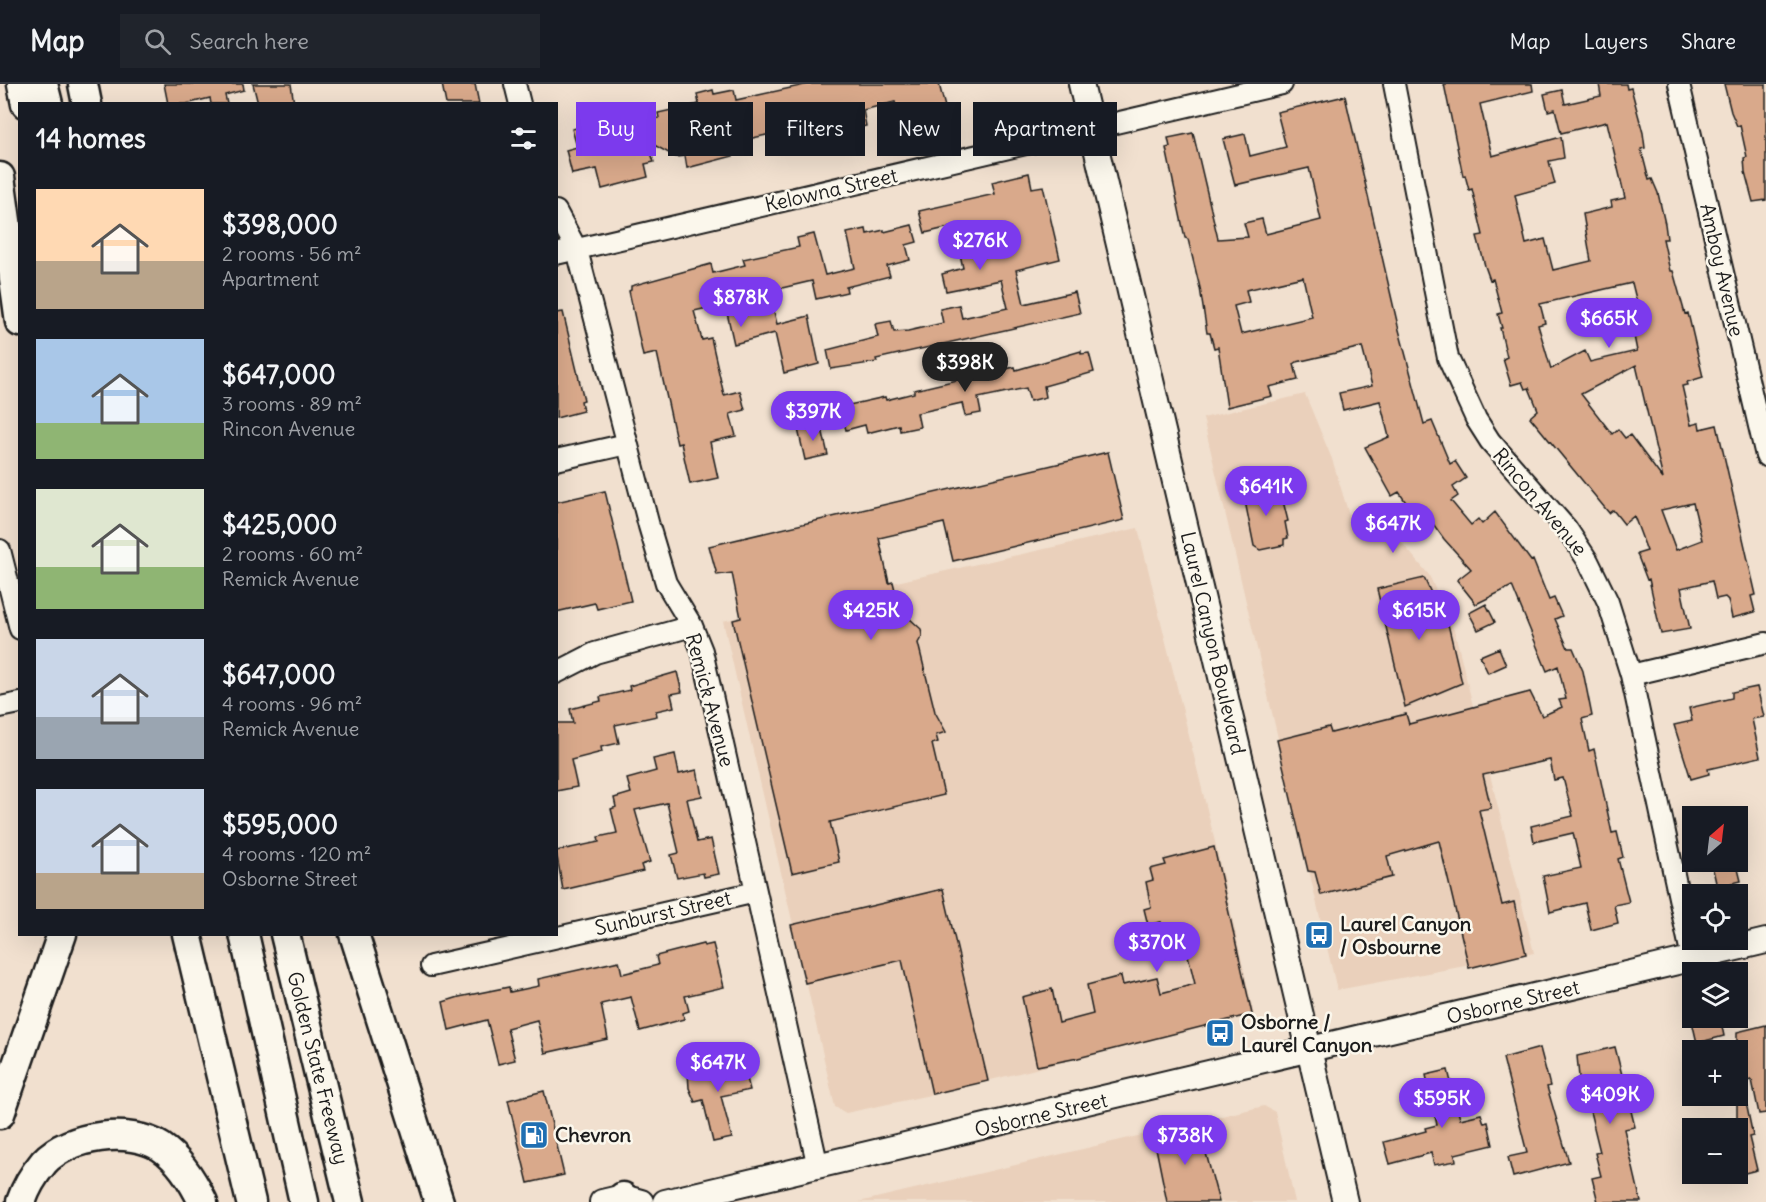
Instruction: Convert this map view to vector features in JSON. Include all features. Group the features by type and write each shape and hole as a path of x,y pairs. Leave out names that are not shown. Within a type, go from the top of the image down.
{"highway":[{"path":"22,84 26,102"},
{"path":"43,84 48,102"},
{"path":"83,84 87,102"},
{"path":"0,153 18,226"},
{"path":"0,177 18,308"},
{"path":"0,1114 61,936"},
{"path":"187,936 251,1202"},
{"path":"244,936 304,1202"},
{"name":"Golden State Freeway","path":"285,936 350,1201"},
{"path":"355,936 439,1202"},
{"path":"21,1202 26,1187 46,1160 72,1144 100,1136 127,1136 147,1140 160,1147 178,1161 202,1202"}],"main road":[{"name":"Laurel Canyon Boulevard","path":"1081,84 1086,102"},
{"name":"Laurel Canyon Boulevard","path":"1099,156 1345,1202"},
{"name":"Osborne Street","path":"665,1202 1310,1051 1766,940"}],"street":[{"path":"515,84 520,102"},
{"name":"Kelowna Street","path":"1117,122 1282,84"},
{"name":"Rincon Avenue","path":"1394,84 1448,358 1476,419 1490,441 1567,529 1588,561 1608,602 1631,675 1692,958"},
{"name":"Amboy Avenue","path":"1679,84 1766,456"},
{"name":"Kelowna Street","path":"558,254 974,156"},
{"name":"Remick Avenue","path":"558,215 577,250 666,583 692,626 702,651 818,1167"},
{"path":"558,460 627,444"},
{"path":"0,550 18,621"},
{"path":"558,672 595,653 692,626"},
{"path":"1631,675 1766,643"},
{"path":"0,707 18,703"},
{"name":"Sunburst Street","path":"431,966 756,892"}],"shaded area":[{"path":"1305,394 1332,459 1354,531 1387,525 1429,575 1455,633 1534,953 1337,990 1203,418"},
{"path":"1138,528 1216,846 1254,1015 930,1095 846,1113 835,1107 723,621"},
{"path":"1264,1106 1275,1112 1295,1202 859,1202"}],"building":[{"path":"164,84 243,84 244,90 225,95 227,102 211,102 210,98 194,102 168,102"},
{"path":"253,84 291,84 294,102 258,102"},
{"path":"442,84 475,84 479,102 446,102"},
{"path":"809,84 939,84 944,102 877,102 877,106 865,110 865,102 765,102 765,135 753,138 753,102 699,102 697,94 713,90 714,94 734,90 736,100"},
{"path":"1444,84 1532,84 1533,91 1480,104 1492,156 1561,137 1564,158 1549,161 1555,184 1515,195 1526,244 1545,239 1553,270 1591,261 1583,214 1612,207 1611,201 1625,198 1607,122 1561,133 1555,109 1548,111 1544,94 1562,90 1565,104 1601,96 1599,84 1626,84 1627,89 1631,88 1643,133 1645,148 1641,149 1649,180 1652,179 1658,193 1665,224 1667,239 1663,239 1670,271 1673,271 1685,314 1688,313 1703,377 1682,386 1691,425 1699,423 1700,429 1717,425 1756,595 1751,596 1755,612 1732,618 1728,600 1725,597 1716,599 1712,581 1681,588 1690,629 1661,634 1649,579 1647,580 1637,554 1647,551 1634,516 1624,524 1613,510 1609,513 1530,417 1538,410 1529,388 1525,389 1522,382 1511,385 1503,359 1507,357 1498,314 1502,313 1493,279 1490,280 1477,236 1483,235 1472,189 1469,190 1465,175 1463,176","holes":["1632,283 1642,323 1632,326 1637,351 1590,362 1585,351 1551,369 1538,325 1545,323 1540,304","1636,365 1663,479 1630,435 1625,438 1618,429 1612,434 1581,394","1693,503 1702,540 1676,550 1661,510"]},
{"path":"1724,84 1766,84 1766,200 1753,202 1745,172 1744,158 1747,157 1740,125 1737,126 1731,112"},
{"path":"1345,96 1398,326 1424,424 1432,421 1450,464 1455,461 1466,478 1453,487 1458,496 1451,501 1471,525 1478,519 1482,524 1495,512 1531,561 1533,560 1549,600 1554,598 1562,616 1555,619 1568,648 1573,648 1583,671 1592,716 1582,719 1589,751 1594,749 1612,833 1617,832 1623,857 1618,859 1629,902 1614,905 1618,923 1591,930 1585,903 1550,912 1543,876 1581,868 1573,833 1534,842 1531,826 1573,816 1563,778 1554,780 1550,760 1483,775 1491,808 1479,810 1502,905 1514,902 1526,954 1469,968 1439,841 1387,856 1392,877 1321,895 1315,872 1308,871 1277,740 1329,727 1331,733 1406,714 1409,724 1530,692 1542,716 1562,707 1559,700 1566,699 1558,666 1547,671 1512,586 1476,604 1457,580 1471,569 1444,539 1423,510 1415,516 1399,492 1392,496 1365,447 1389,437 1380,401 1343,410 1339,393 1372,386 1362,347 1297,362 1294,364 1298,380 1269,387 1272,396 1227,407 1218,347 1214,348 1210,333 1207,333 1200,288 1188,239 1185,238 1166,148 1170,147 1168,138 1193,133 1218,239 1248,237 1244,223 1262,219 1266,234 1321,220 1309,168 1235,185 1223,139 1245,134 1250,156 1286,147 1277,112","holes":["1303,277 1312,317 1241,334 1234,306 1249,302 1246,290"]},
{"path":"668,111 668,153 656,146 658,113"},
{"path":"576,128 576,143 572,129"},
{"path":"576,147 576,156 652,156 654,162 645,164 648,177 602,189 597,169 572,174 566,150"},
{"path":"685,156 733,156 687,168"},
{"path":"1029,173 1032,188 1043,186 1060,259 1016,270 1024,304 1075,292 1080,313 876,359 877,362 831,369 827,350 878,337 875,324 891,321 894,332 908,331 943,323 940,309 959,305 962,318 1008,308 1001,280 946,291 942,274 963,268 954,226 925,233 919,211 995,194 992,182"},
{"path":"912,225 917,242 906,245 910,260 887,266 890,276 846,287 847,292 816,299 812,281 769,291 777,324 809,316 819,364 784,373 775,333 734,344 725,304 694,311 702,340 711,338 724,395 740,391 745,410 730,414 736,436 710,442 718,478 690,484 681,443 677,444 657,353 643,356 629,291 631,286 711,264 713,273 745,265 743,259 799,247 797,238 814,234 825,275 855,268 847,233 866,229 867,234 884,230 884,232"},
{"path":"563,312 584,400 581,401 583,411 558,417 558,313"},
{"path":"1081,351 1081,354 1089,353 1094,372 1044,386 1046,397 1030,401 1026,388 978,398 981,413 965,416 962,403 917,413 920,427 900,431 899,425 867,433 865,425 846,430 841,411 850,409 849,405 885,397 886,400 914,393 914,390 1015,367 1016,370"},
{"path":"821,424 828,455 805,460 798,429"},
{"path":"1108,452 1124,520 953,561 944,523 879,538 889,583 893,582 902,619 909,618 921,629 922,636 918,643 935,712 946,732 936,735 938,742 932,744 944,795 830,822 839,862 792,873 733,620 741,618 732,573 717,575 709,546"},
{"path":"1271,483 1275,498 1282,497 1288,521 1285,522 1288,538 1284,539 1284,545 1260,550 1254,546 1243,491"},
{"path":"605,491 631,601 597,609 595,603 558,612 558,502"},
{"path":"1424,578 1446,625 1448,624 1462,683 1405,707 1377,589"},
{"path":"1486,604 1495,622 1478,630 1469,613"},
{"path":"1499,648 1506,665 1488,673 1480,656"},
{"path":"677,672 682,692 671,694 674,707 656,711 657,716 615,725 619,743 601,747 602,752 571,760 577,787 558,791 558,723 573,723 570,709 601,701 600,697 630,690 629,686"},
{"path":"1757,687 1764,717 1752,719 1760,757 1708,769 1709,774 1691,779 1674,725 1692,721 1689,708 1732,698 1732,692"},
{"path":"675,754 679,774 697,770 702,796 687,799 697,842 711,839 719,874 704,877 703,873 677,878 671,855 679,853 667,803 635,810 650,862 641,865 643,871 563,890 558,851 599,842 598,837 617,833 611,809 616,807 614,798 631,793 627,779 656,771 653,759"},
{"path":"1214,847 1252,1014 1078,1058 1037,1066 1022,997 1052,989 1059,1023 1093,1014 1087,985 1121,976 1123,985 1157,977 1161,993 1195,984 1185,943 1167,948 1161,922 1148,925 1144,909 1151,907 1146,882 1153,880 1150,869 1166,865 1164,860"},
{"path":"1714,872 1739,872 1741,881 1716,884"},
{"path":"943,889 988,1081 932,1094 902,960 805,983 791,925"},
{"path":"703,944 704,946 713,944 724,987 685,996 689,1011 683,1013 684,1019 640,1031 631,997 601,1004 608,1039 545,1053 537,1020 507,1028 515,1060 498,1064 487,1020 449,1030 443,1002 509,987 510,992 539,986 538,979 619,961 622,974 658,965 656,956"},
{"path":"1766,1025 1766,1113 1759,1114 1752,1080 1748,1081 1748,1040 1737,1040 1737,1032"},
{"path":"1694,1028 1722,1028 1724,1036 1696,1040"},
{"path":"1615,1047 1635,1127 1624,1129 1641,1202 1598,1202 1592,1178 1601,1176 1595,1153 1600,1152 1584,1087 1580,1087 1577,1056"},
{"path":"1540,1048 1550,1086 1547,1087 1569,1162 1513,1177 1508,1157 1527,1153 1503,1058"},
{"path":"742,1059 750,1090 721,1096 732,1138 713,1142 703,1100 695,1102 689,1088 688,1072"},
{"path":"1448,1070 1460,1119 1481,1114 1484,1123 1488,1122 1493,1145 1455,1154 1456,1161 1434,1165 1431,1153 1390,1164 1384,1142 1426,1131 1425,1128 1437,1125 1426,1075"},
{"path":"544,1091 564,1175 528,1183 508,1100"},
{"path":"1737,1106 1747,1106 1753,1136 1749,1137 1757,1170 1748,1172 1748,1118 1737,1118"},
{"path":"1198,1123 1219,1202 1167,1202 1153,1133"}],"place":[{"name":"Laurel Canyon / Osbourne","path":"1319,935"},
{"name":"Osborne / Laurel Canyon","path":"1220,1033"},
{"name":"Chevron","path":"534,1135"}]}
